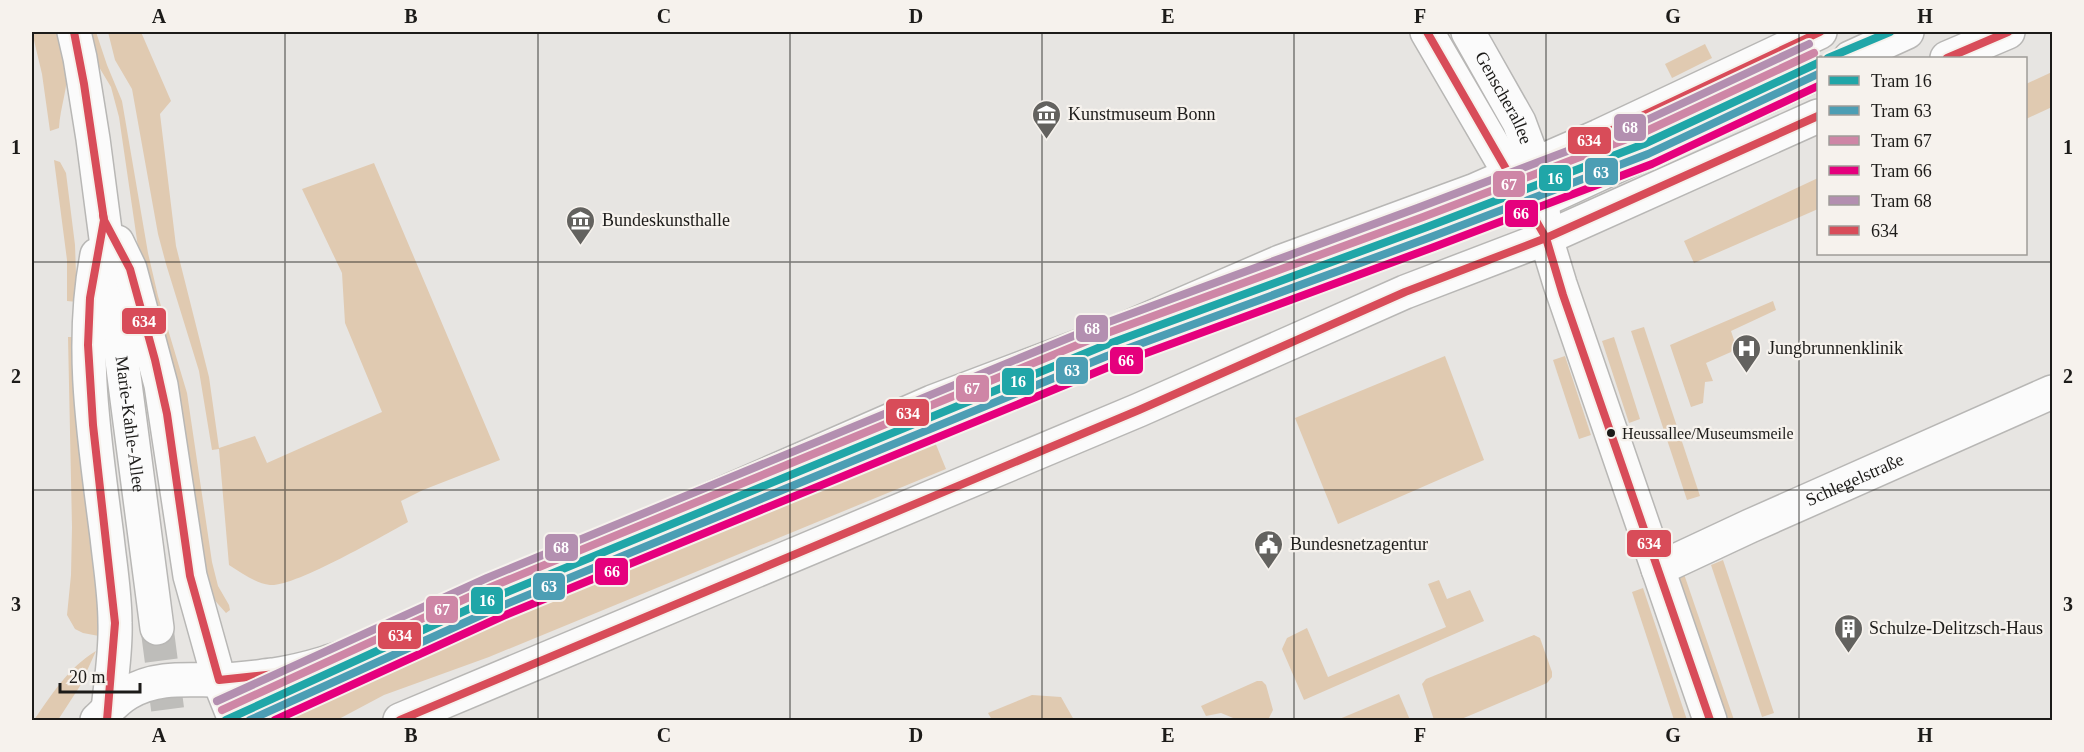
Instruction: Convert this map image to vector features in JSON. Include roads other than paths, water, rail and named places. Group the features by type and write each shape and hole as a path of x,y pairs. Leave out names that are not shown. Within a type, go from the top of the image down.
{"main road":[{"name":"Marie-Kahle-Allee","path":"74,32 104,220 157,628"},
{"name":"Genscherallee","path":"1427,32 1523,170 1563,295 1710,720"},
{"name":"Genscherallee","path":"1468,32 1520,122 1523,170"},
{"path":"104,717 129,692 157,682 185,679 219,680 276,674 324,663 375,646 932,402 1125,329 1280,262 1473,191 1523,170 1821,32"},
{"path":"1852,57 1907,32"},
{"path":"1949,57 2008,32"},
{"path":"1535,204 1817,73"},
{"path":"403,720 1139,410 1404,292 1546,238 1817,116"},
{"name":"Marie-Kahle-Allee","path":"104,220 130,269 156,360 190,576 219,680 235,720"},
{"name":"Marie-Kahle-Allee","path":"104,220 90,298 88,345 93,425 114,598 115,642 104,717"},
{"name":"Schlegelstraße","path":"1659,569 1750,526 2052,392"}],"tunnel":[{"path":"157,628 169,720"}],"tram line":[{"name":"16","path":"1830,57 1890,32"},
{"name":"68","path":"217,701 487,578 1095,327 1636,125 1809,44"},
{"name":"67","path":"222,710 491,587 1099,336 1423,217 1640,134 1814,53"},
{"name":"16","path":"226,720 495,597 1103,346 1427,227 1644,144 1817,63"},
{"name":"63","path":"250,720 499,607 1107,356 1431,237 1648,154 1817,74"},
{"name":"66","path":"275,720 503,616 1111,366 1652,164 1817,86"}],"place":[{"name":"Kunstmuseum Bonn","path":"1047,140"},
{"name":"Bundeskunsthalle","path":"581,246"},
{"name":"Jungbrunnenklinik","path":"1747,374"},
{"name":"Heussallee/Museumsmeile","path":"1611,433"},
{"name":"Bundesnetzagentur","path":"1269,570"},
{"name":"Schulze-Delitzsch-Haus","path":"1848,654"}]}
